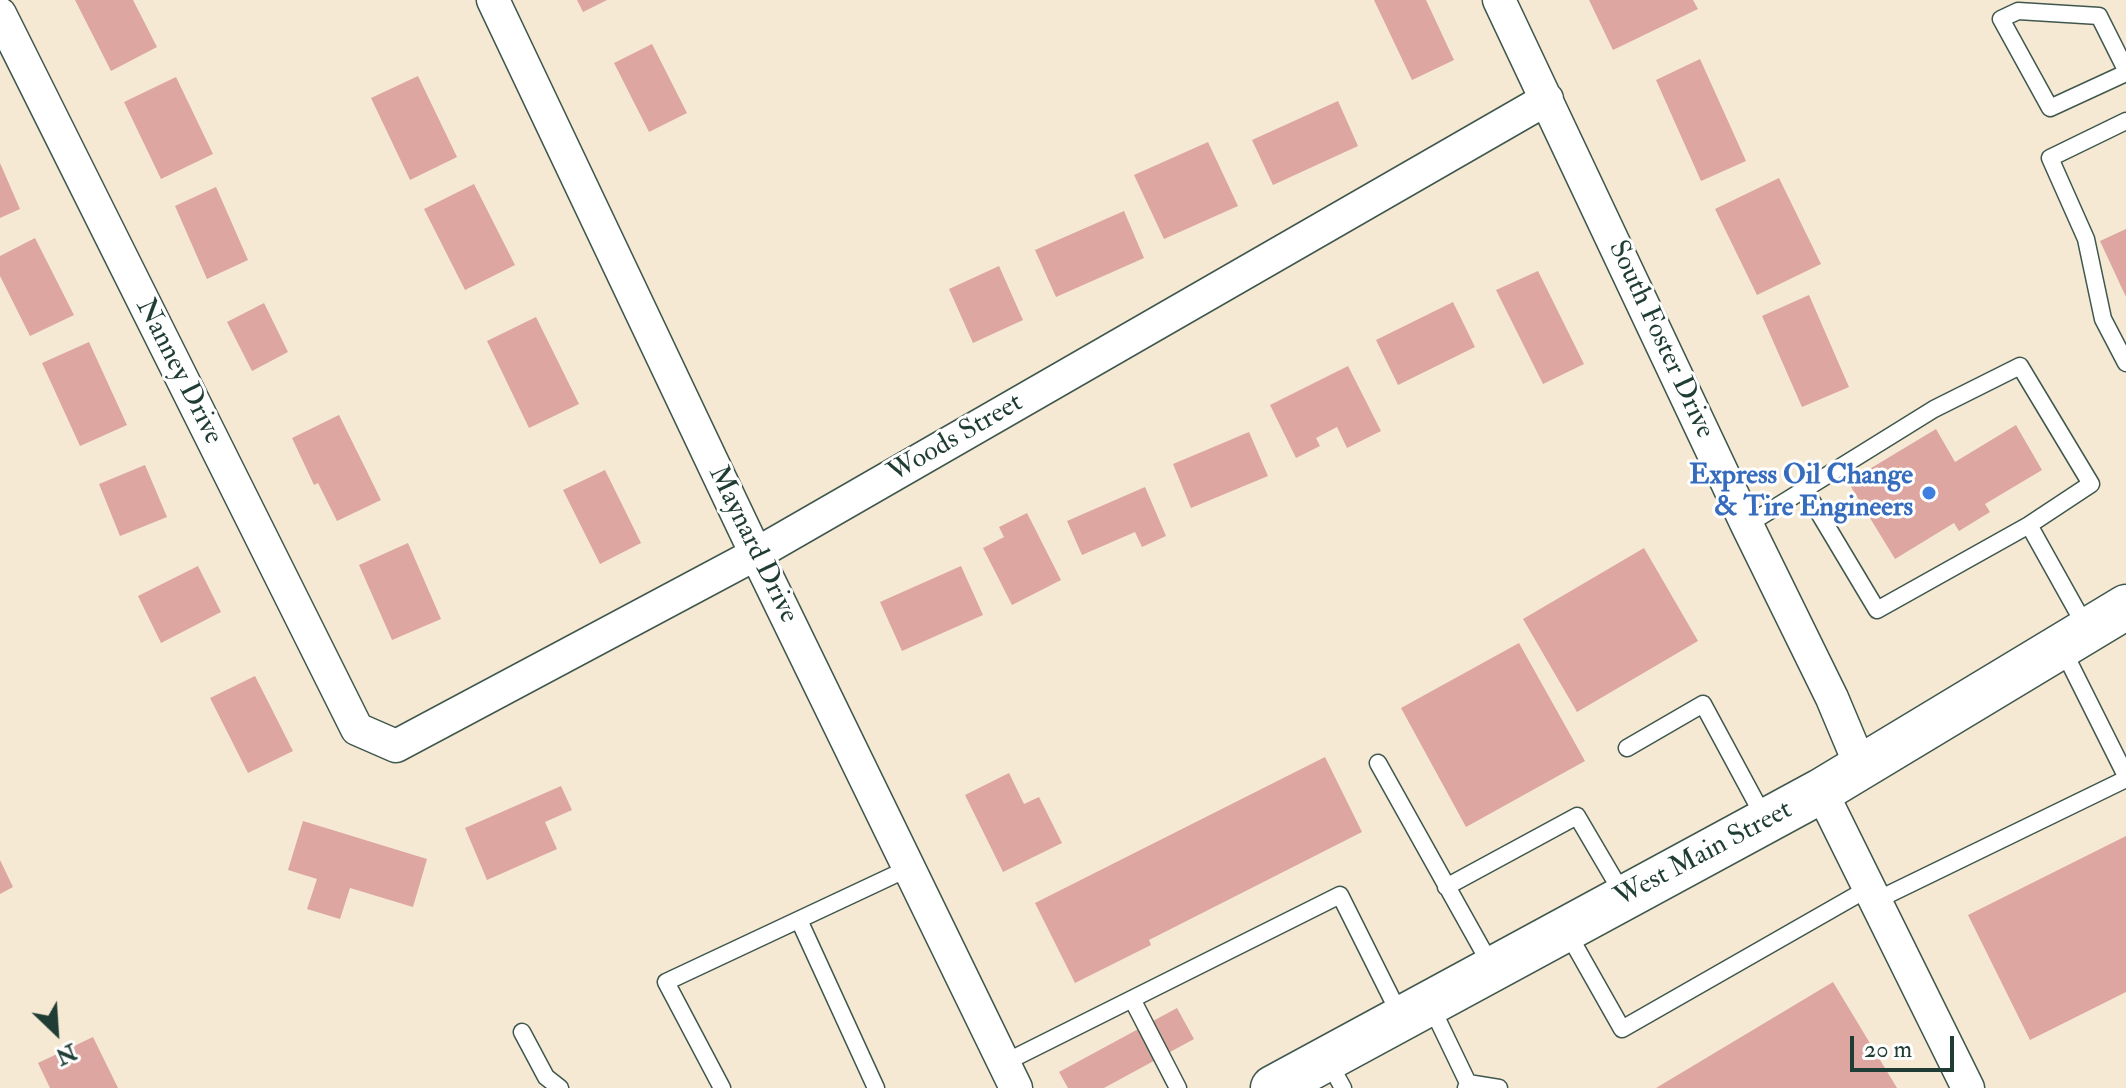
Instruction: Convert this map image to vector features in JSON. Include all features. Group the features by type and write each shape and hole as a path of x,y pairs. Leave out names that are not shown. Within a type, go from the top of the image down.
{"main road":[{"name":"West Main Street","path":"1273,1088 1335,1073 1416,1010 1821,791 2126,607"}],"street":[{"name":"Maynard Drive","path":"493,0 756,554 1010,1076"},
{"name":"South Foster Drive","path":"1499,0 1832,698 1861,767"},
{"name":"Nanney Drive","path":"0,14 357,729"},
{"name":"Woods Street","path":"357,729 396,746 756,554 1547,99"},
{"path":"1821,791 1968,1088"}],"lane":[{"path":"2018,11 2099,16 2126,72 2050,108 2001,19 2018,11"},
{"path":"2126,121 2050,158 2086,239 2103,319 2126,363"},
{"path":"1747,525 1804,488 1934,409 2020,366 2091,484 2029,525 1877,610 1804,488"},
{"path":"1566,929 1622,1029 1872,895 2126,777 2029,525"},
{"path":"1627,748 1703,704 1766,821"},
{"path":"1378,763 1492,969"},
{"path":"1446,887 1577,816 1625,897"},
{"path":"722,1088 666,982 909,868"},
{"path":"1010,1076 1132,999 1340,895 1467,1085 1499,1088"},
{"path":"799,920 876,1088"},
{"path":"1132,999 1178,1088"},
{"path":"522,1032 546,1077 560,1088"}],"building":[{"path":"75,0 133,0 157,47 111,71"},
{"path":"577,0 607,0 583,12"},
{"path":"1374,0 1426,0 1454,60 1412,80"},
{"path":"1589,0 1693,0 1698,9 1613,50"},
{"path":"652,44 687,113 649,132 614,63"},
{"path":"1700,59 1746,161 1701,181 1656,80"},
{"path":"418,76 457,157 410,180 371,98"},
{"path":"176,77 213,154 161,179 124,102"},
{"path":"1338,101 1358,146 1273,185 1252,140"},
{"path":"1208,142 1238,206 1164,239 1134,175"},
{"path":"0,163 20,209 0,218"},
{"path":"1779,178 1821,264 1757,295 1715,209"},
{"path":"474,184 515,265 465,290 424,209"},
{"path":"216,187 248,260 207,279 175,206"},
{"path":"1124,211 1144,258 1056,297 1035,250"},
{"path":"2126,229 2126,297 2100,241"},
{"path":"35,238 74,315 30,336 0,276 0,256"},
{"path":"999,266 1023,320 973,343 949,289"},
{"path":"1538,271 1584,364 1543,384 1496,290"},
{"path":"1809,295 1849,387 1802,407 1762,316"},
{"path":"1453,302 1475,347 1398,385 1376,340"},
{"path":"264,303 288,352 252,371 227,322"},
{"path":"536,317 579,404 529,428 487,341"},
{"path":"89,342 127,425 80,446 42,363"},
{"path":"1348,366 1381,431 1347,448 1337,427 1316,438 1320,446 1296,458 1270,405"},
{"path":"339,415 381,500 337,521 318,483 314,485 292,438"},
{"name":"Express Oil Change & Tire Engineers","path":"2016,425 2042,470 1985,504 1990,512 1959,531 1954,523 1895,559 1848,482 1936,429 1955,462"},
{"path":"1249,432 1268,476 1191,508 1173,464"},
{"path":"145,465 167,517 120,536 99,484"},
{"path":"605,470 641,543 600,564 563,490"},
{"path":"1145,487 1166,536 1142,547 1135,532 1082,555 1067,521"},
{"path":"1027,513 1061,580 1012,605 983,548 1004,537 999,527"},
{"path":"408,543 441,619 392,640 359,565"},
{"path":"1644,548 1698,641 1577,712 1523,619"},
{"path":"198,566 221,612 161,643 138,596"},
{"path":"961,566 983,615 902,651 880,602"},
{"path":"1519,643 1585,761 1466,827 1401,708"},
{"path":"255,676 293,751 248,773 210,698"},
{"path":"1325,757 1362,832 1149,940 1151,945 1075,983 1035,903"},
{"path":"1009,773 1024,804 1039,797 1062,843 1003,872 965,795"},
{"path":"561,786 572,810 545,822 557,849 487,880 465,828"},
{"path":"303,821 427,859 413,907 350,888 340,919 307,909 317,879 288,870"},
{"path":"2126,836 2126,992 2030,1040 1968,915"},
{"path":"0,860 13,887 0,894"},
{"path":"1833,982 1897,1088 1656,1088"},
{"path":"1177,1008 1194,1039 1104,1088 1068,1088 1059,1072"},
{"path":"93,1037 118,1088 50,1088 38,1063"}],"place":[{"name":"Express Oil Change & Tire Engineers","path":"1929,493"}]}
